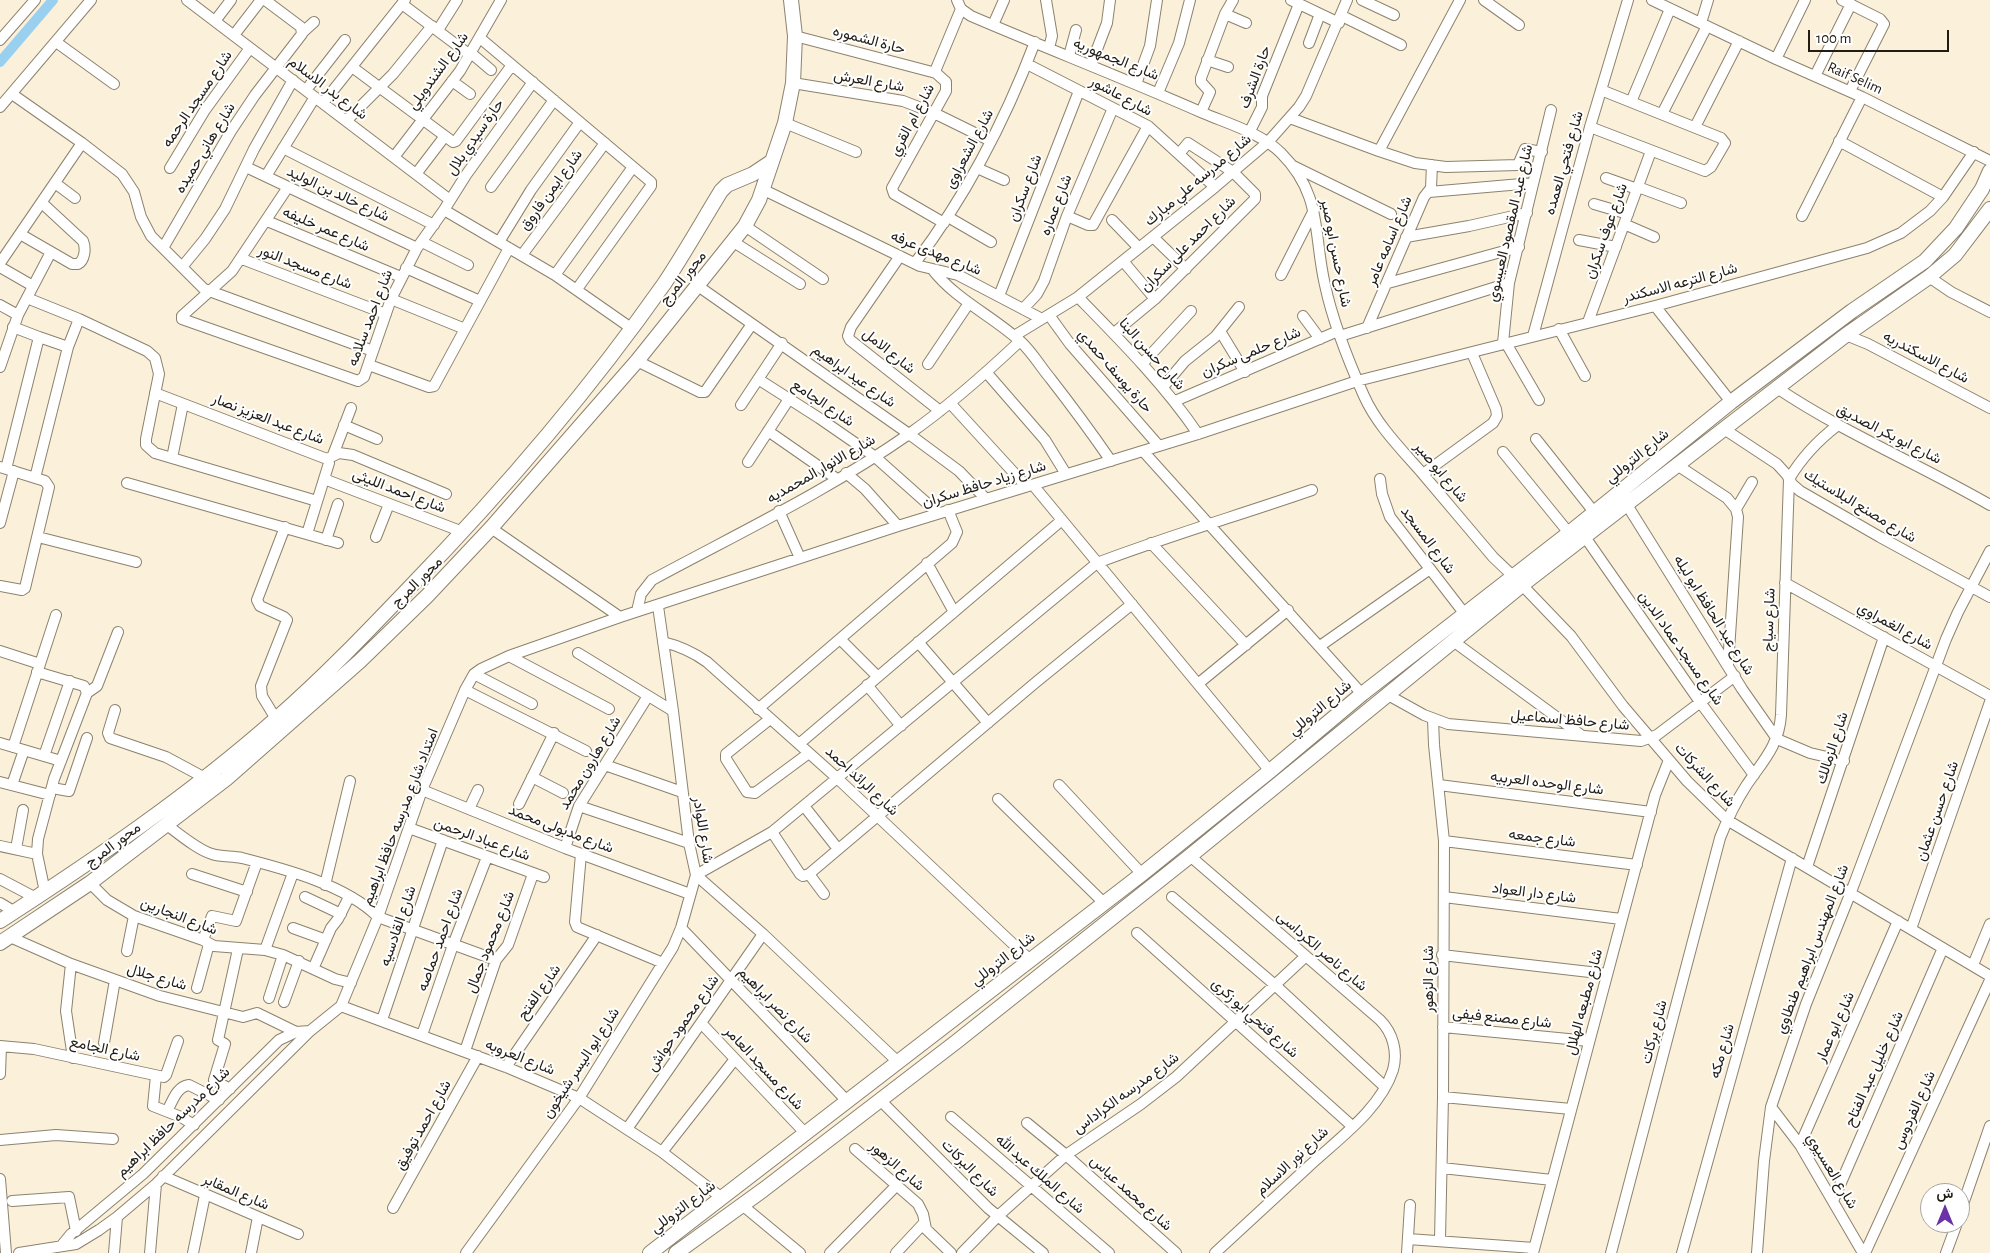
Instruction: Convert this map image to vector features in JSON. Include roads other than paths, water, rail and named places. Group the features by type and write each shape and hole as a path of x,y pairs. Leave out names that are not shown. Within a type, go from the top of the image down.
{"street":[{"path":"0,40 35,0"},
{"path":"0,107 92,0"},
{"name":"شارع بدر الاسلام","path":"187,0 450,200"},
{"path":"215,21 231,0"},
{"path":"234,35 261,0"},
{"path":"265,0 301,27 303,32"},
{"path":"346,121 393,74 435,28 457,0"},
{"name":"شارع الشندويلي","path":"394,157 452,81 480,38 501,0"},
{"name":"محور المرج","path":"0,921 40,895 267,734 387,635 491,528 637,361 745,226 764,190 771,162 785,123 793,83 795,36 791,0"},
{"path":"993,25 1004,0"},
{"path":"1046,0 1052,36 1050,48"},
{"path":"1091,65 1107,23 1110,0"},
{"path":"1136,84 1150,46 1157,0"},
{"path":"1158,93 1179,43 1190,0"},
{"path":"1202,112 1210,93 1200,79 1225,14 1233,0"},
{"name":"شارع مدرسه علي مبارك","path":"1017,339 1045,317 1078,297 1268,142 1290,118 1306,96 1347,0"},
{"path":"1362,0 1394,15"},
{"path":"1379,151 1460,0"},
{"path":"1484,0 1519,25"},
{"name":"شارع فتحي العمده","path":"1533,336 1590,127 1628,0"},
{"name":"Raif Selim","path":"1652,0 1667,5 1776,59 1850,91 1990,161"},
{"path":"1662,114 1704,25 1708,0"},
{"path":"1776,59 1805,0"},
{"path":"266,176 283,148 319,100 352,67 403,2 491,70"},
{"path":"1295,2 1320,14 1340,19 1401,45"},
{"name":"حارة الشرف","path":"1249,133 1262,107 1262,96 1295,2"},
{"path":"1815,76 1846,2 1880,19 1884,26 1850,91"},
{"name":"شارع الجمهوريه","path":"959,4 971,16 1158,93 1268,142"},
{"name":"شارع ام القري","path":"946,220 894,194 892,191 947,88 946,82 936,73 937,65 959,4"},
{"path":"1631,102 1667,5"},
{"path":"1225,14 1246,23"},
{"path":"1309,43 1320,14"},
{"name":"شارع هاني حميده","path":"163,248 231,131 276,67 303,32 308,30 314,22"},
{"path":"1069,56 1076,30"},
{"name":"حارة الشموره","path":"795,36 936,73"},
{"path":"480,38 651,182 651,186 577,289"},
{"path":"306,90 345,40"},
{"path":"1695,128 1739,41"},
{"path":"56,42 114,84"},
{"name":"شارع الشعراوى","path":"915,263 946,220 977,168 1027,64 1035,42"},
{"name":"شارع مسجد الرحمه","path":"170,168 205,110 250,48"},
{"path":"1208,60 1228,68"},
{"name":"شارع عاشور","path":"1027,64 1148,126 1215,187"},
{"path":"352,67 453,142 456,141 512,65"},
{"path":"182,267 205,239 225,209 293,80"},
{"path":"452,81 470,94"},
{"name":"حارة سيدي بلال","path":"444,210 533,82"},
{"name":"شارع العرش","path":"793,83 902,101 934,114 991,142"},
{"path":"1590,127 1702,171 1708,170 1711,167 1725,142 1721,138 1601,90"},
{"name":"شارع سكران","path":"999,296 1079,91"},
{"path":"12,94 118,170 129,182 134,192 147,230 201,287 373,351"},
{"path":"1802,216 1862,97"},
{"path":"491,187 554,100"},
{"name":"شارع عماره","path":"1023,310 1037,294 1044,281 1067,216 1112,108"},
{"name":"شارع عبد المقصود العيسوي","path":"1504,343 1509,283 1551,110"},
{"path":"1290,118 1379,151 1415,162 1446,167 1518,165 1525,149 1542,152"},
{"path":"499,242 531,190 580,122"},
{"path":"785,123 856,152"},
{"path":"1067,216 1088,225 1093,225 1148,126"},
{"path":"416,174 445,136"},
{"path":"1839,140 1943,197"},
{"name":"شارع ايمن فاروق","path":"522,255 604,142"},
{"name":"شارع حسن ابو صير","path":"1268,142 1292,165 1305,186 1314,210 1324,281 1339,333 1357,381"},
{"path":"0,263 82,143"},
{"path":"1179,154 1188,143 1233,172"},
{"path":"283,148 434,225"},
{"name":"شارع عوف سكران","path":"1588,322 1651,151"},
{"name":"شارع الترعه الاسكندر","path":"1357,381 1655,306 1884,242 1916,223 1943,197 1974,152"},
{"name":"محور المرج","path":"5,940 90,883 226,779 267,734 276,719 337,663 463,532 539,446 631,328 665,281 721,191 727,185 753,174 771,162"},
{"path":"1292,165 1391,214"},
{"name":"شارع اسامه عامر","path":"1367,328 1425,195 1431,188 1432,165"},
{"name":"شارع خالد بن الوليد","path":"246,167 468,265"},
{"path":"555,275 633,167"},
{"path":"977,168 1004,180"},
{"name":"شارع التروللي","path":"676,1253 956,1042 1190,856 1453,641 1569,533 1731,402 1936,251 1964,216 1982,189 1990,171"},
{"name":"شارع احمد على سكران","path":"1114,333 1155,299 1255,198 1255,194 1233,172"},
{"path":"1606,178 1681,203"},
{"path":"55,183 75,198"},
{"path":"1429,192 1533,183"},
{"path":"208,291 226,277 242,258 288,187"},
{"name":"شارع مهدى عرفه","path":"764,190 915,263 958,275 1023,310 1045,317"},
{"path":"20,234 72,264 78,264 82,261 84,244 42,203"},
{"path":"1594,204 1626,219 1654,237"},
{"path":"444,210 555,275 631,328"},
{"name":"شارع احمد سلامه","path":"208,291 182,316 182,319 354,381 362,380 391,299 404,272 419,245 444,210"},
{"path":"1280,275 1314,210"},
{"name":"شارع التروللي","path":"650,1253 848,1102 1029,959 1142,874 1464,613 1585,537 1846,335 1929,277 1955,255 1990,211"},
{"path":"1406,237 1527,213"},
{"path":"946,220 991,242"},
{"path":"1112,220 1139,248"},
{"name":"شارع عمر خليفه","path":"267,221 480,302"},
{"path":"745,226 823,279"},
{"path":"1153,237 1186,269"},
{"path":"1579,240 1616,247"},
{"path":"732,241 800,284"},
{"path":"1388,283 1519,247"},
{"path":"368,365 432,387 509,248"},
{"path":"0,367 18,315 51,252"},
{"name":"شارع الامل","path":"900,256 851,327 848,336 850,340 940,411"},
{"name":"شارع مسجد النور","path":"242,258 386,314"},
{"path":"1123,261 1155,299"},
{"path":"0,267 33,286"},
{"path":"932,269 940,280 1017,339 1079,415 1111,461"},
{"path":"1929,277 1950,292 1990,312"},
{"name":"شارع حلمى سكران","path":"1175,401 1320,339 1339,333 1367,328 1509,283"},
{"name":"شارع عيد ابراهيم","path":"698,286 782,343 909,434 959,471 986,499"},
{"name":"شارع حسن البنا","path":"1078,297 1164,387 1198,434"},
{"path":"27,298 79,319 152,354 159,368 146,445 155,453 318,501"},
{"path":"391,299 465,329"},
{"path":"928,364 969,303"},
{"path":"0,306 18,315"},
{"path":"1655,306 1731,402"},
{"path":"1164,387 1186,362 1209,344 1239,307"},
{"path":"1142,364 1191,311"},
{"path":"1303,316 1320,339"},
{"name":"حارة يوسف حمدي","path":"1045,317 1159,446"},
{"path":"35,478 68,347 79,319"},
{"path":"637,361 700,392 705,392 752,324"},
{"path":"13,327 68,347"},
{"path":"1559,329 1585,376"},
{"path":"1220,331 1245,372"},
{"name":"شارع الاسكندريه","path":"1846,335 1868,344 1990,408"},
{"path":"0,523 7,469 39,337"},
{"name":"شارع الانوار المحمديه","path":"637,611 641,594 652,580 841,476 909,434 950,403 986,372 1017,339"},
{"path":"741,405 782,343"},
{"path":"1504,343 1539,400"},
{"path":"1423,474 1493,423 1497,416 1496,409 1472,352"},
{"path":"986,372 1045,440 1066,474"},
{"name":"شارع الجامع","path":"758,379 874,456 943,512"},
{"name":"شارع زياد حافظ سكران","path":"620,617 898,526 1198,434 1357,381"},
{"name":"شارع ابو صير","path":"1357,381 1384,429 1493,557 1517,581"},
{"name":"شارع ابو بكر الصديق","path":"1776,388 1838,425 1945,479 1990,505"},
{"name":"شارع عبد العزيز نصار","path":"156,393 330,457 318,501 306,534"},
{"path":"748,462 789,399"},
{"path":"950,403 1062,520 1199,682 1270,771"},
{"path":"172,458 184,404"},
{"path":"330,457 351,408"},
{"path":"344,425 377,439"},
{"path":"1789,479 1806,453 1838,425"},
{"name":"شارع مصنع البلاستيك","path":"1724,429 1777,464 1792,484 1800,491 1880,537 1990,596"},
{"path":"768,431 865,489 898,526"},
{"path":"1536,439 1594,512"},
{"path":"1143,451 1362,694"},
{"path":"1503,452 1569,533"},
{"path":"330,457 339,453 352,454 446,494"},
{"path":"1677,465 1727,498 1736,509 1738,525 1728,665"},
{"path":"0,598 0,586 22,590 26,588 49,487 45,481 7,469"},
{"name":"شارع احمد الليثى","path":"324,479 463,532"},
{"name":"شارع المسجد","path":"1380,479 1384,502 1390,517 1464,613"},
{"name":"شارع سياج","path":"1727,820 1739,797 1777,739 1780,726 1789,479"},
{"path":"1736,509 1752,482"},
{"path":"127,483 338,543"},
{"path":"696,875 772,832 1097,563 1151,543 1312,490"},
{"path":"326,540 338,504"},
{"path":"376,537 389,504"},
{"name":"شارع عبد الحافظ ابو ليله","path":"1627,505 1777,739"},
{"path":"779,511 800,558"},
{"path":"758,709 955,539 957,532 943,512"},
{"path":"799,744 1062,520"},
{"path":"276,719 262,696 261,686 287,620 284,616 260,606 257,600 285,527"},
{"path":"491,528 620,617"},
{"name":"شارع مسجد عماد الدين","path":"1585,537 1700,702 1754,775"},
{"path":"38,538 136,562"},
{"path":"1151,543 1246,645"},
{"name":"شارع المهندس ابراهيم طنطاوي","path":"1757,1253 1764,1161 1771,1106 1806,1004 1851,892 1946,639 1990,551"},
{"path":"926,563 954,612"},
{"path":"1320,646 1430,569"},
{"name":"شارع الشركات","path":"1517,581 1571,636 1623,706 1705,800 1727,820 1851,892 1972,965 1990,978"},
{"name":"شارع الغمراوي","path":"1785,583 1990,696"},
{"path":"772,832 800,874 806,876 1132,604"},
{"name":"شارع اللوادر","path":"658,606 689,843 696,875 764,934 898,1062"},
{"path":"1199,682 1288,610"},
{"path":"13,747 56,615"},
{"path":"474,674 494,662 509,656 620,617"},
{"path":"0,878 40,895 37,854 38,839 51,791 87,693 97,686 118,632"},
{"name":"شارع الزمالك","path":"1807,867 1884,637"},
{"path":"840,638 877,676"},
{"path":"1453,641 1582,736"},
{"name":"شارع الرائد احمد","path":"663,642 694,652 837,778 1029,959"},
{"path":"918,642 988,723"},
{"path":"0,651 84,686 87,693"},
{"path":"578,654 673,712"},
{"path":"509,656 609,709"},
{"path":"474,674 532,704"},
{"name":"امتداد شارع مدرسه حافظ ابراهيم","path":"341,1006 378,917 422,790 465,690 474,674"},
{"path":"1651,739 1735,676"},
{"path":"44,756 70,681"},
{"path":"867,685 901,726"},
{"path":"465,690 554,733 586,751"},
{"name":"شارع حافظ اسماعيل","path":"1388,695 1434,719 1463,726 1641,741 1651,739"},
{"name":"شارع هارون محمد","path":"565,848 579,806 648,696"},
{"name":"شارع حسن عثمان","path":"1911,929 1990,702"},
{"path":"115,710 108,732 110,738 166,756 205,778"},
{"path":"770,719 726,754 726,759 746,792 755,793 809,753"},
{"name":"شارع الزهور","path":"1434,719 1434,745 1444,841 1442,955 1443,1097 1440,1240"},
{"path":"519,804 554,733"},
{"path":"0,782 51,791 69,791 87,738"},
{"path":"1777,739 1810,753 1844,761"},
{"path":"0,743 61,761"},
{"path":"12,785 24,750"},
{"name":"شارع مطبعه الهلال","path":"1533,1251 1608,974 1621,919 1661,777 1669,760"},
{"path":"605,765 682,792"},
{"path":"532,777 563,793"},
{"path":"325,885 350,781"},
{"name":"شارع الوحده العربيه","path":"1439,784 1651,812"},
{"path":"1059,785 1142,874"},
{"name":"شارع مدبولى محمد","path":"422,790 565,848 690,894"},
{"path":"469,809 478,790"},
{"path":"998,799 1104,903"},
{"path":"579,806 689,843"},
{"path":"804,806 838,849"},
{"path":"16,849 23,810"},
{"name":"شارع بركات","path":"1611,1253 1720,838 1727,820"},
{"path":"167,825 207,853 217,856 235,856 293,873 325,885 349,897 368,908 378,917 496,960"},
{"name":"شارع عباد الرحمن","path":"409,828 539,875"},
{"name":"شارع القادسيه","path":"382,1020 443,840"},
{"name":"شارع جمعه","path":"1444,841 1637,865"},
{"path":"0,846 37,854"},
{"path":"581,854 575,924 577,927 663,963"},
{"name":"شارع ناصر الكرداسى","path":"1190,856 1388,1029 1393,1041 1395,1055 1393,1069 1385,1087"},
{"name":"شارع احمد حماصه","path":"422,1035 453,944 487,857"},
{"name":"شارع مكه","path":"1682,1253 1792,858"},
{"path":"197,988 212,916 236,921 256,862"},
{"path":"265,950 293,873"},
{"path":"192,874 247,892"},
{"path":"809,874 824,894"},
{"name":"شارع محمود جمال","path":"465,1051 496,960 508,945 539,875"},
{"name":"شارع ابو اليسر شيخون","path":"467,1253 579,1098 663,963 681,928 696,875"},
{"name":"شارع النجارين","path":"90,883 107,900 134,916 206,942 238,949 265,950 283,954 335,979 351,983"},
{"path":"305,897 341,914"},
{"path":"313,968 331,928 341,914 349,897"},
{"path":"1172,897 1275,985 1385,1087"},
{"name":"شارع دار العواد","path":"1444,897 1621,919"},
{"path":"0,903 14,912"},
{"path":"127,951 134,916"},
{"name":"شارع ابو عمار","path":"1800,1145 1898,921"},
{"path":"1972,965 1990,924"},
{"path":"293,928 326,940"},
{"name":"شارع نصر ابراهيم","path":"681,928 848,1102"},
{"name":"شارع فتحي ابو زكرى","path":"1137,933 1352,1126"},
{"name":"شارع محمود حواش","path":"626,1129 764,934"},
{"name":"شارع الفتح","path":"506,1067 597,935"},
{"name":"شارع جلال","path":"5,940 160,996 246,1017 257,1013 296,1032"},
{"name":"شارع خليل عبد الفتاح","path":"1833,1201 1943,948"},
{"path":"230,1089 214,1080 225,1044 218,1040 238,949"},
{"path":"269,998 283,954"},
{"path":"1442,955 1608,974"},
{"name":"شارع مدرسه الكراداس","path":"962,1253 998,1216 1066,1155 1141,1104 1176,1077 1306,956"},
{"path":"284,1002 299,961"},
{"path":"70,964 66,1011 73,1058"},
{"name":"شارع الفردوس","path":"1864,1253 1990,978"},
{"path":"104,1043 114,980"},
{"name":"شارع العروبه","path":"341,1006 478,1056 579,1098 662,1152 722,1198"},
{"name":"شارع مدرسه حافظ ابراهيم","path":"18,1253 62,1246 75,1248 116,1217 160,1180 310,1031 341,1006"},
{"name":"شارع مسجد العامر","path":"700,1023 806,1134"},
{"path":"943,1026 956,1042"},
{"name":"شارع مصنع فيفى","path":"1443,1027 1589,1042"},
{"name":"شارع مدرسه حافظ ابراهيم","path":"62,1246 76,1231 143,1174 279,1040 296,1032 310,1031"},
{"name":"شارع الجامع","path":"1,1046 34,1049 156,1076 166,1075 178,1041"},
{"path":"0,1074 1,1046"},
{"name":"شارع احمد توفيق","path":"393,1208 478,1056"},
{"path":"662,1152 735,1059"},
{"path":"156,1076 152,1105 194,1125"},
{"path":"167,1111 179,1089 183,1086 189,1086 219,1100"},
{"name":"شارع نور الاسلام","path":"1215,1253 1352,1126 1372,1105 1385,1087"},
{"path":"1443,1097 1571,1109"},
{"name":"شارع البركات","path":"880,1100 998,1216 1042,1253"},
{"name":"شارع العسيوي","path":"1771,1106 1800,1145 1864,1253"},
{"name":"شارع الملك عبد الله","path":"951,1117 1109,1253"},
{"name":"شارع محمد عباس","path":"1027,1123 1066,1155 1176,1253"},
{"path":"1970,1184 1990,1126"},
{"path":"0,1140 56,1135 113,1139"},
{"name":"شارع الزهور","path":"855,1149 918,1204 928,1232 951,1253"},
{"path":"1442,1168 1552,1180"},
{"path":"0,1179 6,1253"},
{"path":"150,1253 160,1180"},
{"name":"شارع المقابر","path":"160,1180 206,1195 298,1234"},
{"path":"830,1253 897,1185"},
{"path":"193,1253 206,1195"},
{"path":"12,1201 69,1197 76,1231"},
{"path":"742,1205 800,1253"},
{"path":"1407,1253 1410,1205"},
{"path":"114,1253 116,1217"},
{"path":"251,1253 258,1217"},
{"path":"896,1253 924,1223"},
{"path":"1946,1253 1953,1233"},
{"path":"1408,1238 1533,1251"}],"waterway":[{"path":"0,62 53,0"}]}
